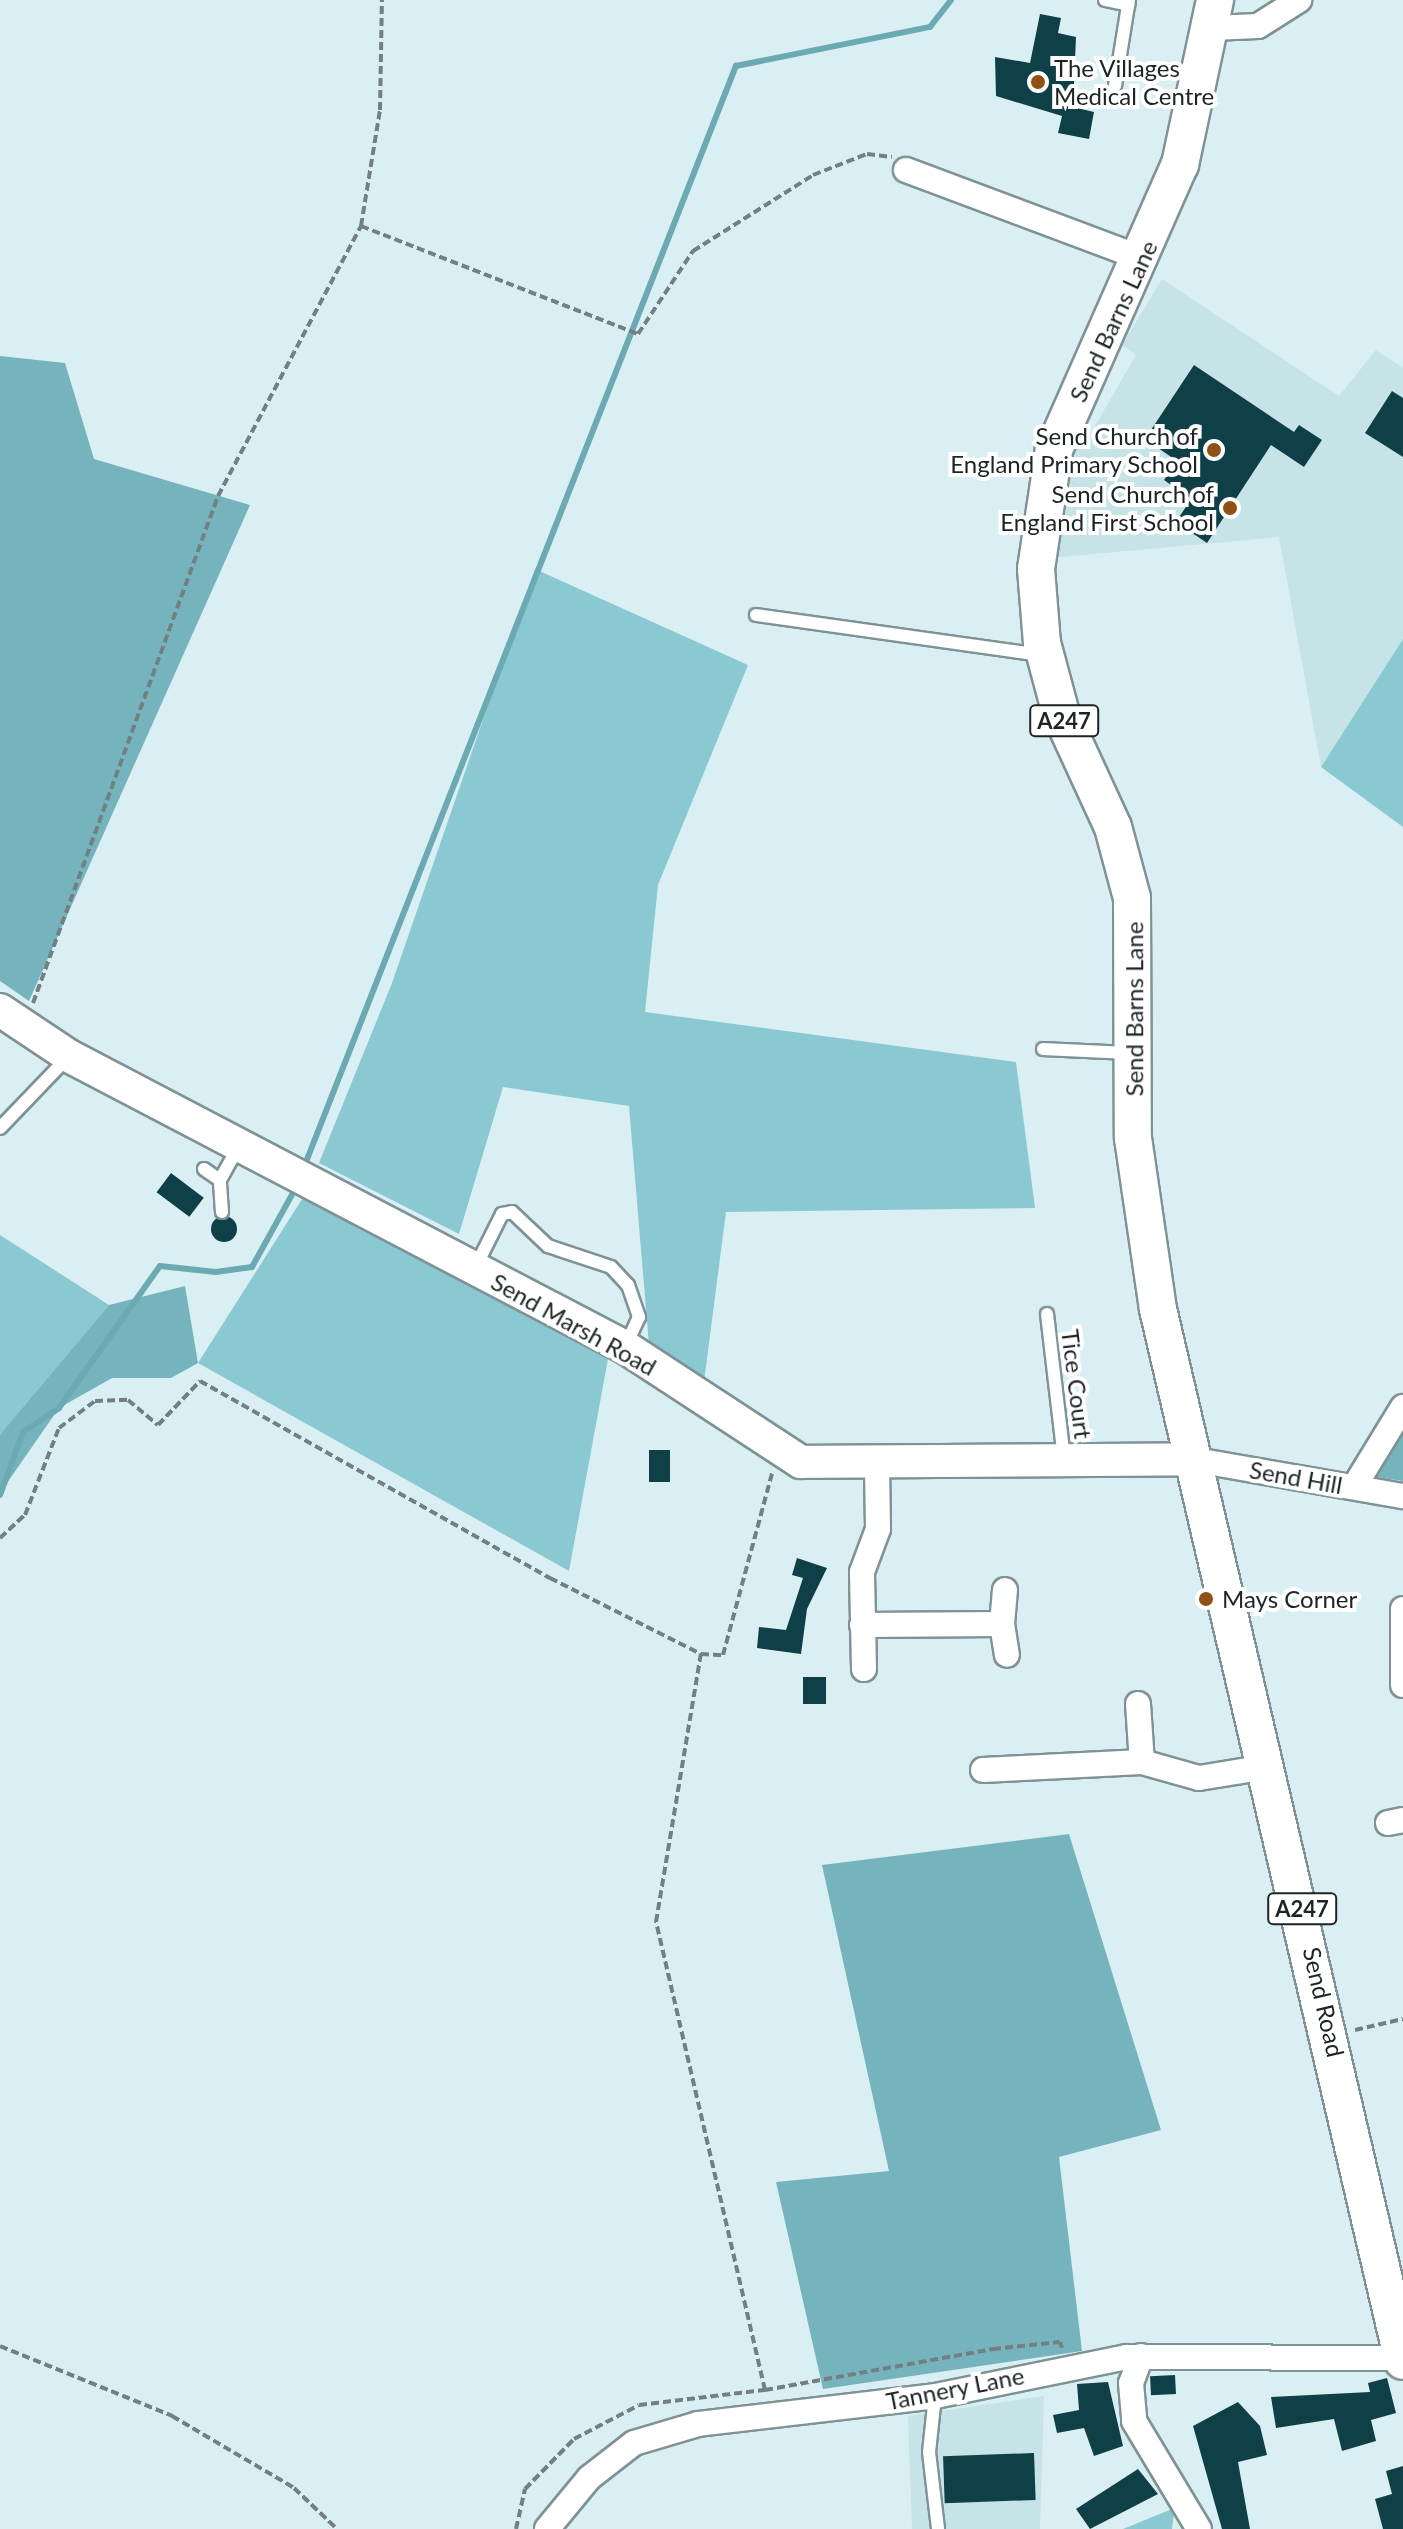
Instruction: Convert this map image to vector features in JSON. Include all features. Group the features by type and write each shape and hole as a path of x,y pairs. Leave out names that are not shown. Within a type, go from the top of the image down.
{"main road":[{"name":"Send Barns Lane","path":"1190,1459 1139,1215 1132,898 1113,827 1061,714 1045,655 1036,569 1054,450 1144,259 1180,164 1214,14"},
{"name":"Send Marsh Road","path":"12,1019 69,1056 625,1347 778,1452 801,1462 1190,1459"},
{"name":"Send Road","path":"1190,1459 1333,2036 1403,2359"}],"street":[{"name":"Send Barns Lane","path":"1214,14 1258,26 1299,0"},
{"path":"903,164 1144,259"},
{"path":"1354,1487 1403,1407"},
{"name":"Send Hill","path":"1190,1459 1403,1496"},
{"path":"864,1669 862,1625 852,1567 878,1529 877,1462"},
{"path":"1005,1590 1002,1624 1007,1655"},
{"path":"1403,1609 1403,1685"},
{"path":"862,1625 1002,1624"},
{"path":"1138,1704 1142,1762"},
{"path":"983,1770 1142,1762 1199,1778 1267,1767"},
{"path":"1141,2356 1131,2383 1134,2421 1199,2529"},
{"name":"Tannery Lane","path":"547,2529 589,2478 634,2443 698,2424 935,2396 1068,2366 1141,2356 1403,2359"}],"lane":[{"path":"1105,0 1129,2 1115,86"},
{"path":"756,615 1045,655"},
{"path":"1043,1049 1136,1053"},
{"path":"0,1128 69,1056"},
{"path":"222,1212 220,1180 239,1146"},
{"path":"204,1169 220,1180"},
{"path":"475,1268 502,1214 512,1212 548,1246 611,1267 628,1285 639,1317 625,1347"},
{"name":"Tice Court","path":"1047,1314 1065,1459"},
{"path":"935,2396 929,2452 938,2529"}],"path":[{"path":"12,1019 218,496 361,226 380,110 382,0"},
{"path":"361,226 638,334 693,251 813,175 867,154 903,164"},
{"path":"0,1538 25,1515 59,1428 95,1401 128,1400 158,1425 200,1381 550,1578 701,1654 723,1655 778,1452"},
{"path":"701,1654 656,1922 762,2378"},
{"path":"1333,2036 1403,2019"},
{"path":"765,2390 1060,2342 1068,2366"},
{"path":"0,2346 172,2416 294,2488 337,2529"}],"shaded area":[{"name":"Send Church of England First School","path":"1162,279 1339,396 1376,350 1403,368 1403,639 1321,767 1279,537 1050,558 1076,431 1092,431 1136,355 1122,345"},
{"path":"0,356 65,363 94,459 250,505 29,1001 0,981"},
{"path":"535,569 748,665 658,885 645,1012 1016,1062 1035,1208 726,1212 704,1382 649,1345 629,1106 503,1087 459,1234 319,1163 392,983"},
{"path":"1403,639 1403,827 1321,767"},
{"path":"304,1196 608,1359 569,1571 198,1363"},
{"path":"0,1235 109,1305 0,1437"},
{"path":"185,1286 198,1363 171,1378 112,1378 59,1408 0,1493 0,1435 109,1305"},
{"path":"1403,1434 1403,1481 1375,1477"},
{"path":"1069,1834 1161,2130 1059,2157 1082,2351 823,2389 776,2182 889,2171 822,1865"},
{"path":"1044,2396 1040,2529 912,2529 908,2416"},
{"path":"1172,2509 1172,2529 1123,2529"}],"building":[{"name":"The Villages Medical Centre","path":"1040,14 1061,18 1058,33 1076,37 1073,107 1094,112 1089,139 1058,133 1062,116 996,96 995,57 1030,63"},
{"name":"Send Church of England Primary School","path":"1194,365 1294,432 1299,425 1322,440 1304,467 1271,445 1207,543 1176,522 1191,499 1164,480 1177,461 1145,439"},
{"path":"1392,391 1403,398 1403,457 1365,433"},
{"path":"171,1173 204,1198 189,1217 157,1192"},
{"path":"224,1216 233,1220 237,1229 233,1238 224,1242 215,1238 211,1229 215,1220"},
{"path":"649,1450 670,1450 670,1482 649,1482"},
{"path":"797,1558 827,1568 807,1609 801,1654 757,1648 759,1627 786,1630 803,1578 792,1575"},
{"path":"803,1677 826,1677 826,1704 803,1704"},
{"path":"1175,2375 1176,2394 1151,2395 1150,2376"},
{"path":"1387,2378 1396,2413 1371,2420 1376,2441 1342,2451 1334,2419 1276,2428 1271,2397 1370,2392 1368,2383"},
{"path":"1108,2382 1123,2446 1094,2456 1084,2428 1057,2433 1053,2415 1079,2410 1077,2384"},
{"path":"1238,2402 1260,2426 1267,2455 1238,2462 1250,2529 1222,2529 1193,2426"},
{"path":"1034,2453 1036,2500 945,2503 943,2456"},
{"path":"1403,2466 1403,2529 1383,2529 1375,2499 1392,2494 1386,2471"},
{"path":"1138,2469 1158,2494 1090,2529 1076,2509"}],"waterway":[{"path":"304,1167 736,66 930,27 951,0"},
{"path":"0,1495 23,1432 59,1408 160,1266 216,1272 252,1267 295,1189"}],"place":[{"name":"The Villages Medical Centre","path":"1038,82"},
{"name":"Send Church of England Primary School","path":"1214,450"},
{"name":"Send Church of England First School","path":"1230,508"},
{"name":"Mays Corner","path":"1206,1599"}]}
